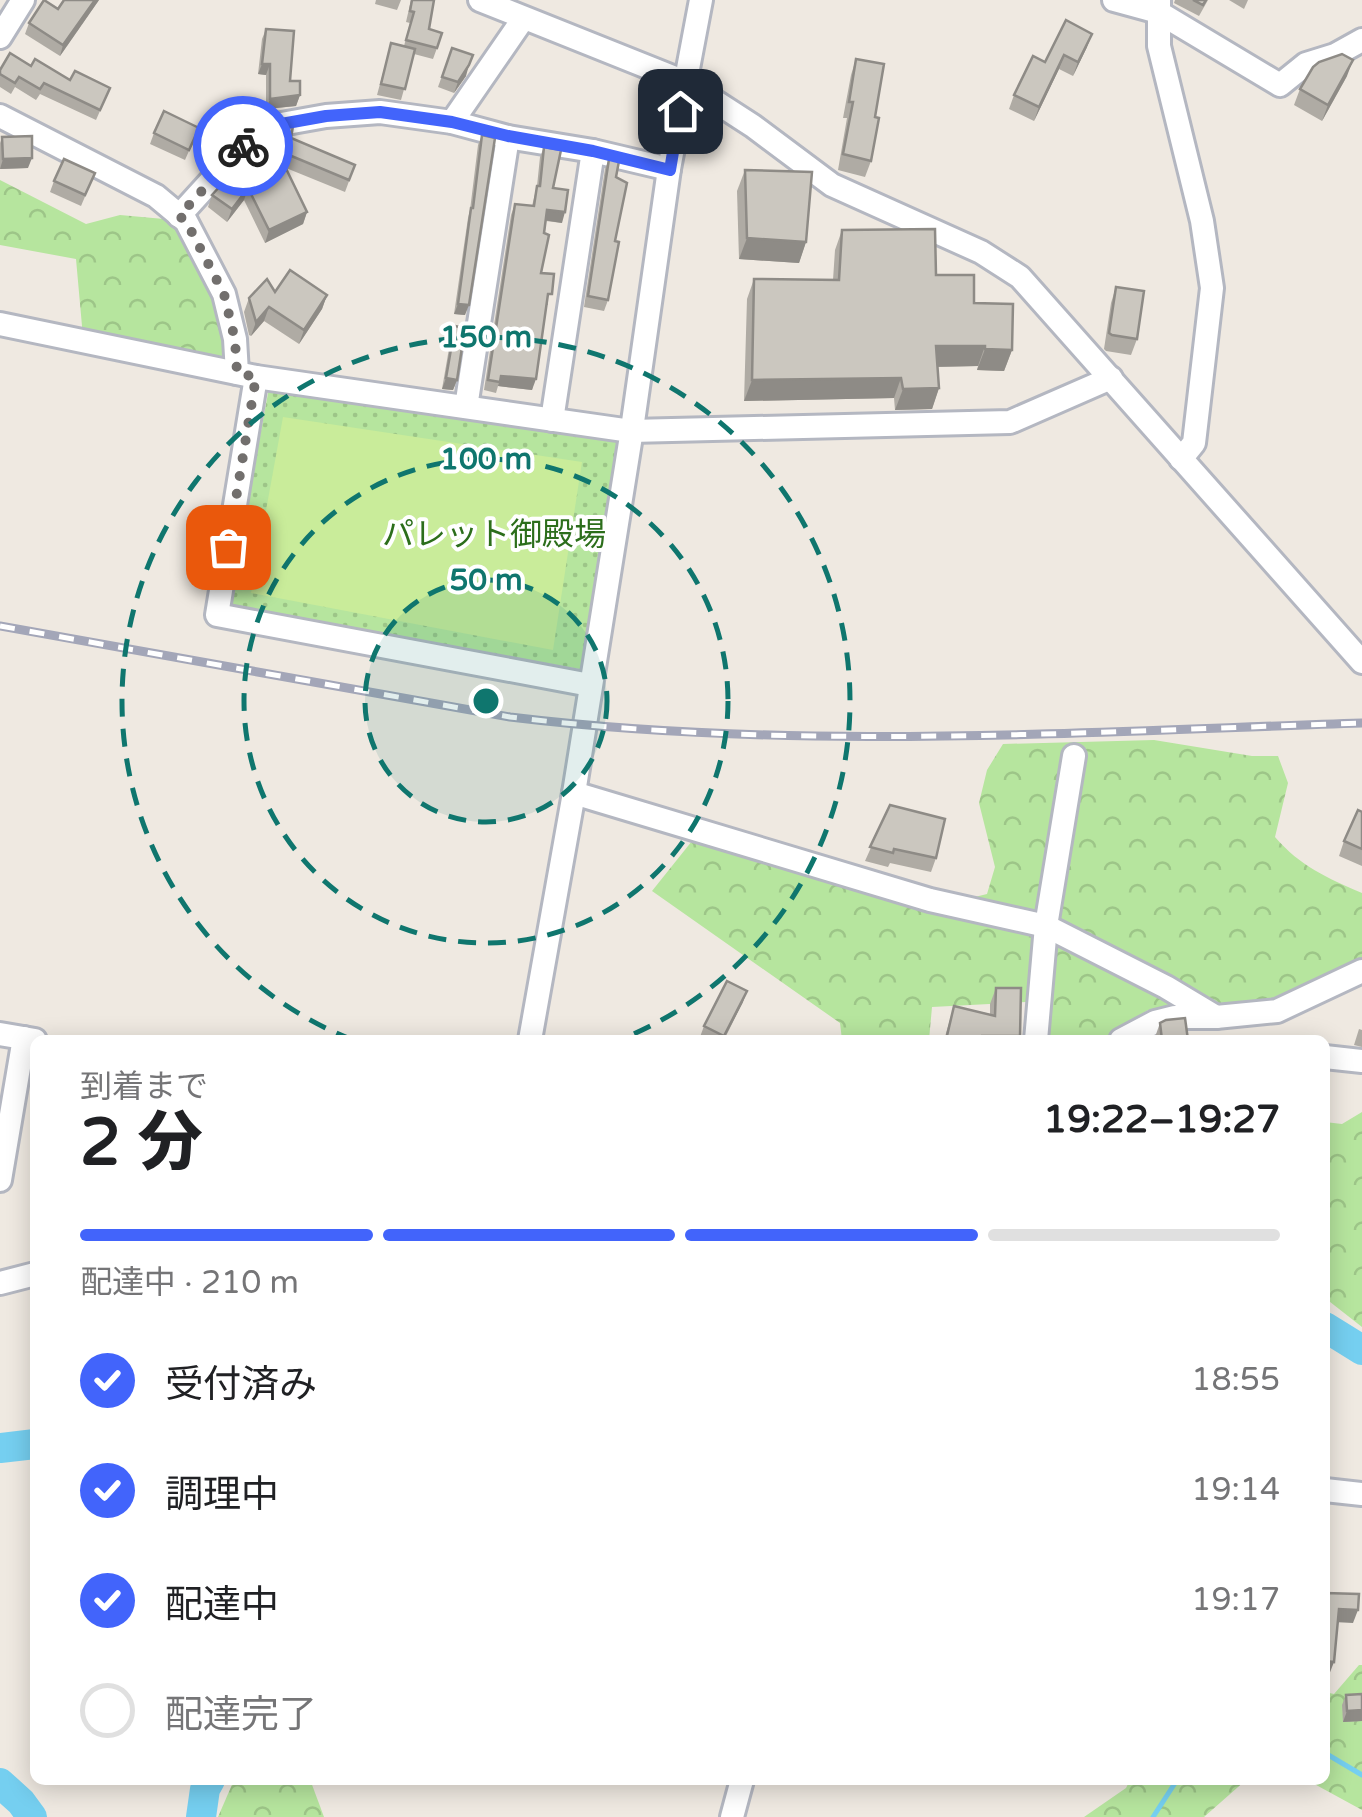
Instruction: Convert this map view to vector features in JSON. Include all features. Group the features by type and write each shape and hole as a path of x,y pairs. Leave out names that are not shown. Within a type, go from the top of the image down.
{"street":[{"path":"0,37 23,0"},
{"path":"480,0 686,82 832,185 981,252 1020,277 1362,662"},
{"path":"531,1035 574,793 670,170 701,0"},
{"path":"1114,0 1158,6 1280,85 1306,64 1362,40"},
{"path":"1158,6 1159,46 1202,221 1212,288 1194,443 1181,459"},
{"path":"452,122 523,19"},
{"path":"179,216 259,128 326,116 380,112 452,122 670,170"},
{"path":"0,116 156,196 186,221 224,294 246,375 217,615 590,685"},
{"path":"466,407 508,136"},
{"path":"552,420 593,151"},
{"path":"0,324 246,375 631,431 1010,422 1112,378"},
{"path":"1036,1035 1046,926 1074,756"},
{"path":"574,793 930,900 1046,926 1216,1017"},
{"path":"1130,1035 1175,1017 1277,1011 1362,971"},
{"path":"0,1034 30,1040 0,1180"},
{"path":"1330,1058 1362,1061"},
{"path":"0,1283 30,1275"},
{"path":"1330,1491 1362,1494"},
{"path":"732,1817 741,1785"}],"green space":[{"path":"0,180 86,224 120,215 186,221 229,313 237,373 81,341 76,259 0,245"},
{"name":"パレット御殿場","path":"269,388 631,436 596,672 228,606"},
{"name":"パレット御殿場","path":"283,417 582,462 553,650 251,593"},
{"path":"1154,740 1252,756 1278,756 1288,783 1275,837 1315,870 1362,893 1362,976 1290,998 1204,1010 1148,1010 1110,1035 1046,1035 1045,1001 932,1007 929,1035 841,1035 840,1023 652,891 696,836 926,909 987,894 995,867 979,803 987,770 1003,744"},
{"path":"1362,1112 1362,1327 1330,1302 1330,1123 1342,1124"},
{"path":"1362,1665 1362,1810 1316,1785 1330,1785 1330,1693 1334,1694"},
{"path":"232,1785 312,1785 324,1817 218,1817"},
{"path":"1240,1785 1204,1817 1084,1817 1126,1788"}],"building":[{"path":"44,0 58,9 64,0 95,0 63,45 29,23"},
{"path":"412,0 434,0 429,29 442,33 437,48 406,40 414,12 410,11"},
{"path":"1066,20 1092,34 1078,62 1064,55 1039,107 1014,95 1033,56 1045,62"},
{"path":"266,29 294,31 290,81 300,81 300,95 270,99 270,64 262,64"},
{"path":"391,43 415,49 405,89 381,84"},
{"path":"452,48 473,55 458,82 442,77"},
{"path":"10,53 31,66 35,59 70,80 75,71 110,88 100,110 44,83 40,89 19,77 15,83 0,74"},
{"path":"1342,54 1353,60 1328,105 1300,89 1319,62"},
{"path":"856,59 884,64 871,161 843,154"},
{"path":"164,111 199,128 189,150 154,133"},
{"path":"293,126 291,138 355,165 349,180 277,150 307,212 269,230 248,188 232,209 212,195 239,165 256,179 271,130"},
{"path":"482,135 495,138 469,305 458,304 473,208"},
{"path":"32,136 32,158 3,159 2,137"},
{"path":"544,147 561,150 553,188 568,190 565,212 547,210 544,233 549,235 541,273 554,274 536,379 501,376 500,382 488,380 515,204 534,206"},
{"path":"64,159 95,173 85,195 54,181"},
{"path":"609,159 619,161 616,177 627,183 608,300 588,296"},
{"path":"745,170 812,172 806,242 747,238"},
{"path":"935,229 936,275 974,275 974,303 1013,304 1012,350 936,346 939,388 903,389 901,378 752,380 754,279 839,280 842,230"},
{"path":"290,270 327,295 304,330 269,307 256,322 249,298 267,279 275,292"},
{"path":"1116,287 1144,291 1137,339 1109,333"},
{"path":"455,326 465,328 457,380 446,378"},
{"path":"890,805 945,819 936,858 870,847"},
{"path":"1358,810 1362,812 1362,849 1344,841"},
{"path":"727,981 747,991 725,1035 704,1026"},
{"path":"996,988 1021,988 1020,1035 947,1035 954,1006 995,1016"},
{"path":"1185,1018 1187,1035 1161,1035 1160,1023"},
{"path":"1330,1593 1359,1594 1358,1610 1339,1609 1334,1662 1330,1662"},
{"path":"1362,1694 1362,1710 1347,1711 1346,1695"}],"waterway":[{"path":"1330,1330 1362,1350"},
{"path":"0,1448 30,1445"},
{"path":"1330,1756 1362,1775"},
{"path":"0,1783 32,1817"},
{"path":"201,1817 207,1785"},
{"path":"1153,1817 1174,1785"}],"railway":[{"path":"0,626 510,717 616,727 722,734 936,736 1362,723"}],"way so far":[{"path":"228,547 256,377 237,373 235,340 224,294 186,221 179,216 243,146"}],"route":[{"path":"243,146 259,128 326,116 380,112 452,122 670,170 680,111"}]}
